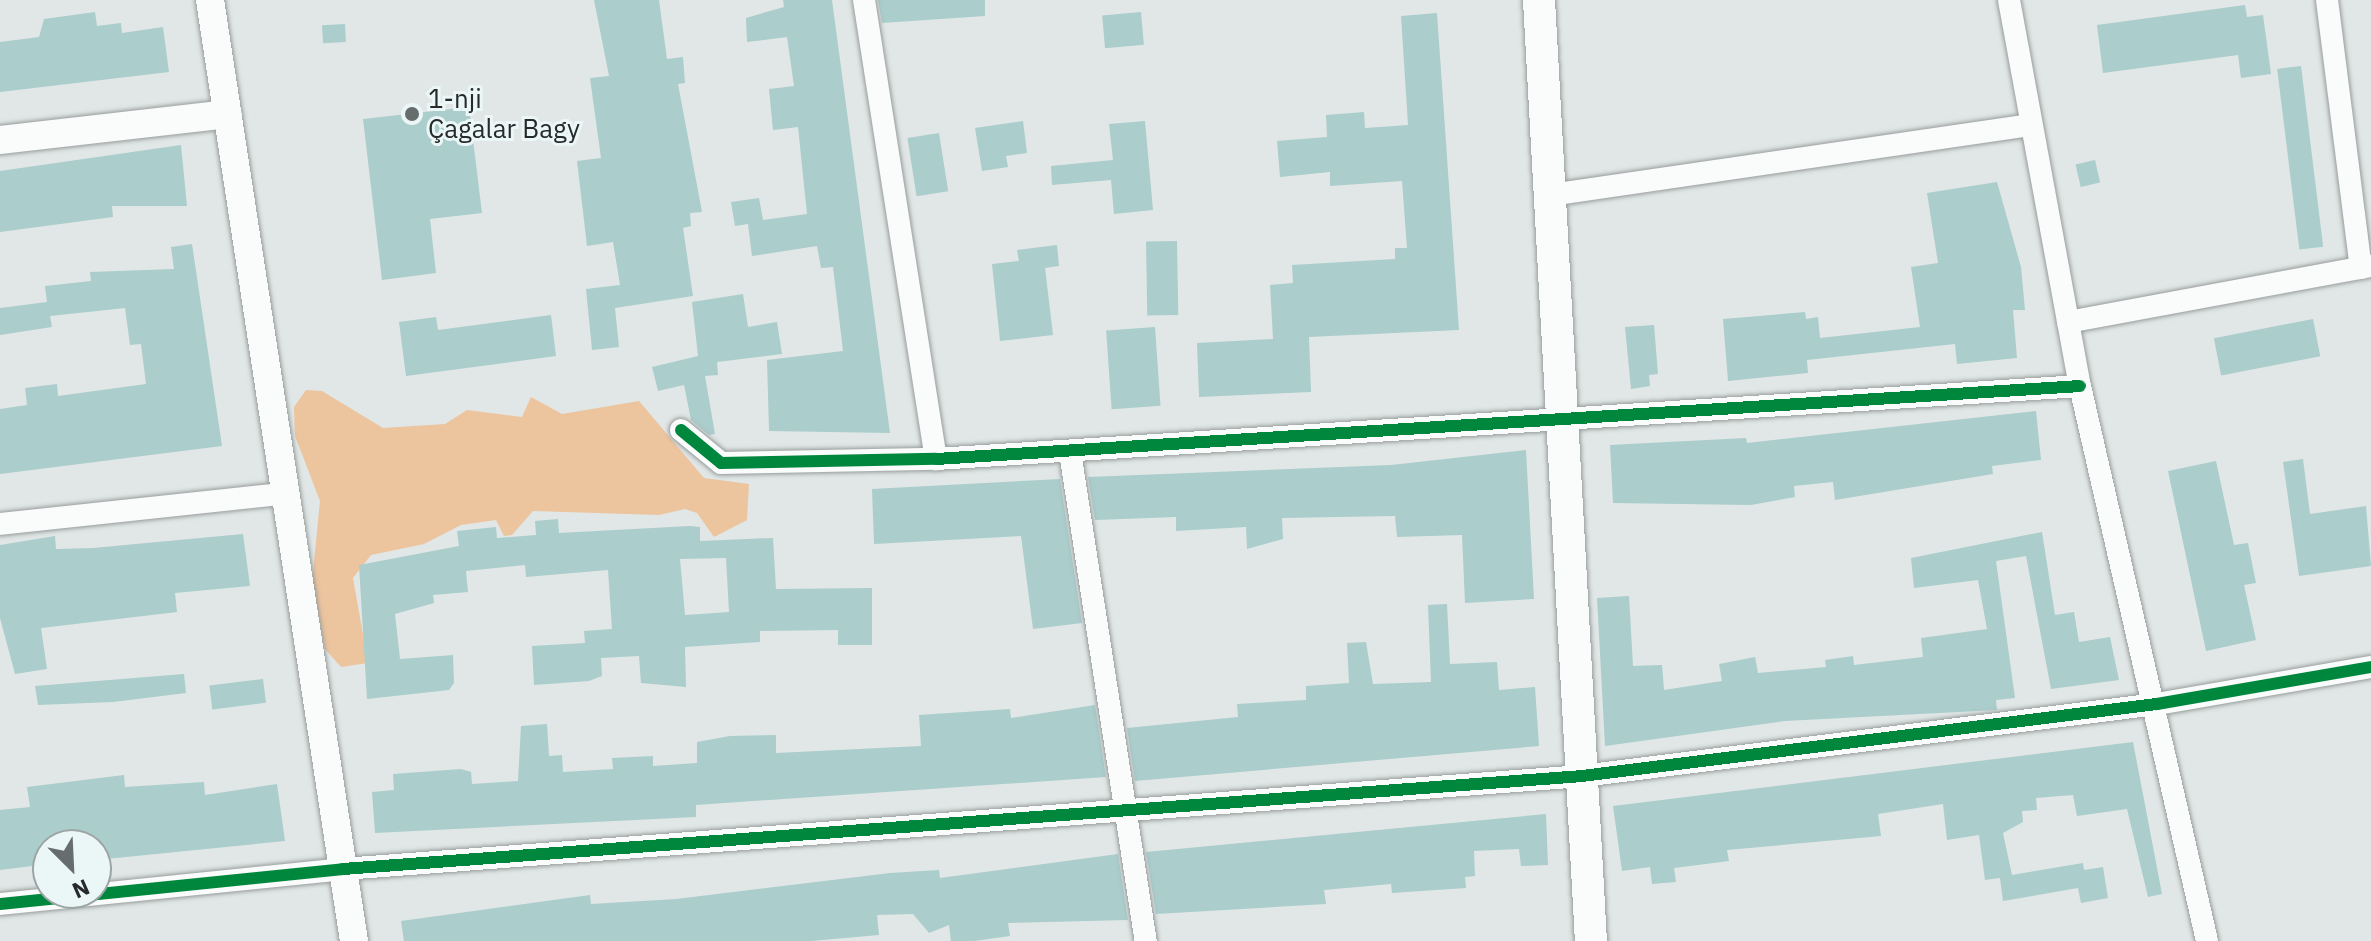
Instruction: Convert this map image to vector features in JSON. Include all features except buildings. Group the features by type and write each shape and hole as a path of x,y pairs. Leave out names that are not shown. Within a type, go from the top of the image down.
{"main road":[{"path":"1539,0 1591,941"}],"street":[{"path":"210,0 282,494 354,941"},
{"path":"864,0 936,459"},
{"path":"2009,0 2029,125 2080,386 2157,704 2207,941"},
{"path":"2068,322 2366,267 2327,0"},
{"path":"0,140 228,114"},
{"path":"1550,195 2029,125"},
{"path":"681,430 721,463 936,459 2080,386"},
{"path":"1070,452 1146,941"},
{"path":"0,524 282,494"},
{"path":"0,904 343,869 1582,776 2157,704 2371,667"}],"shaded area":[{"path":"306,390 322,391 383,428 445,424 467,410 522,417 531,397 562,414 639,401 704,478 749,484 747,520 714,537 697,513 685,509 659,515 533,511 512,535 504,536 496,520 461,525 424,544 371,555 353,578 368,663 341,667 325,649 312,582 320,501 295,436 294,407"}],"cycle path":[{"path":"681,430 721,463 936,459 2080,386"},
{"path":"0,904 343,869 1582,776 2157,704 2371,667"}],"place":[{"name":"1-nji Çagalar Bagy","path":"412,114"}]}
